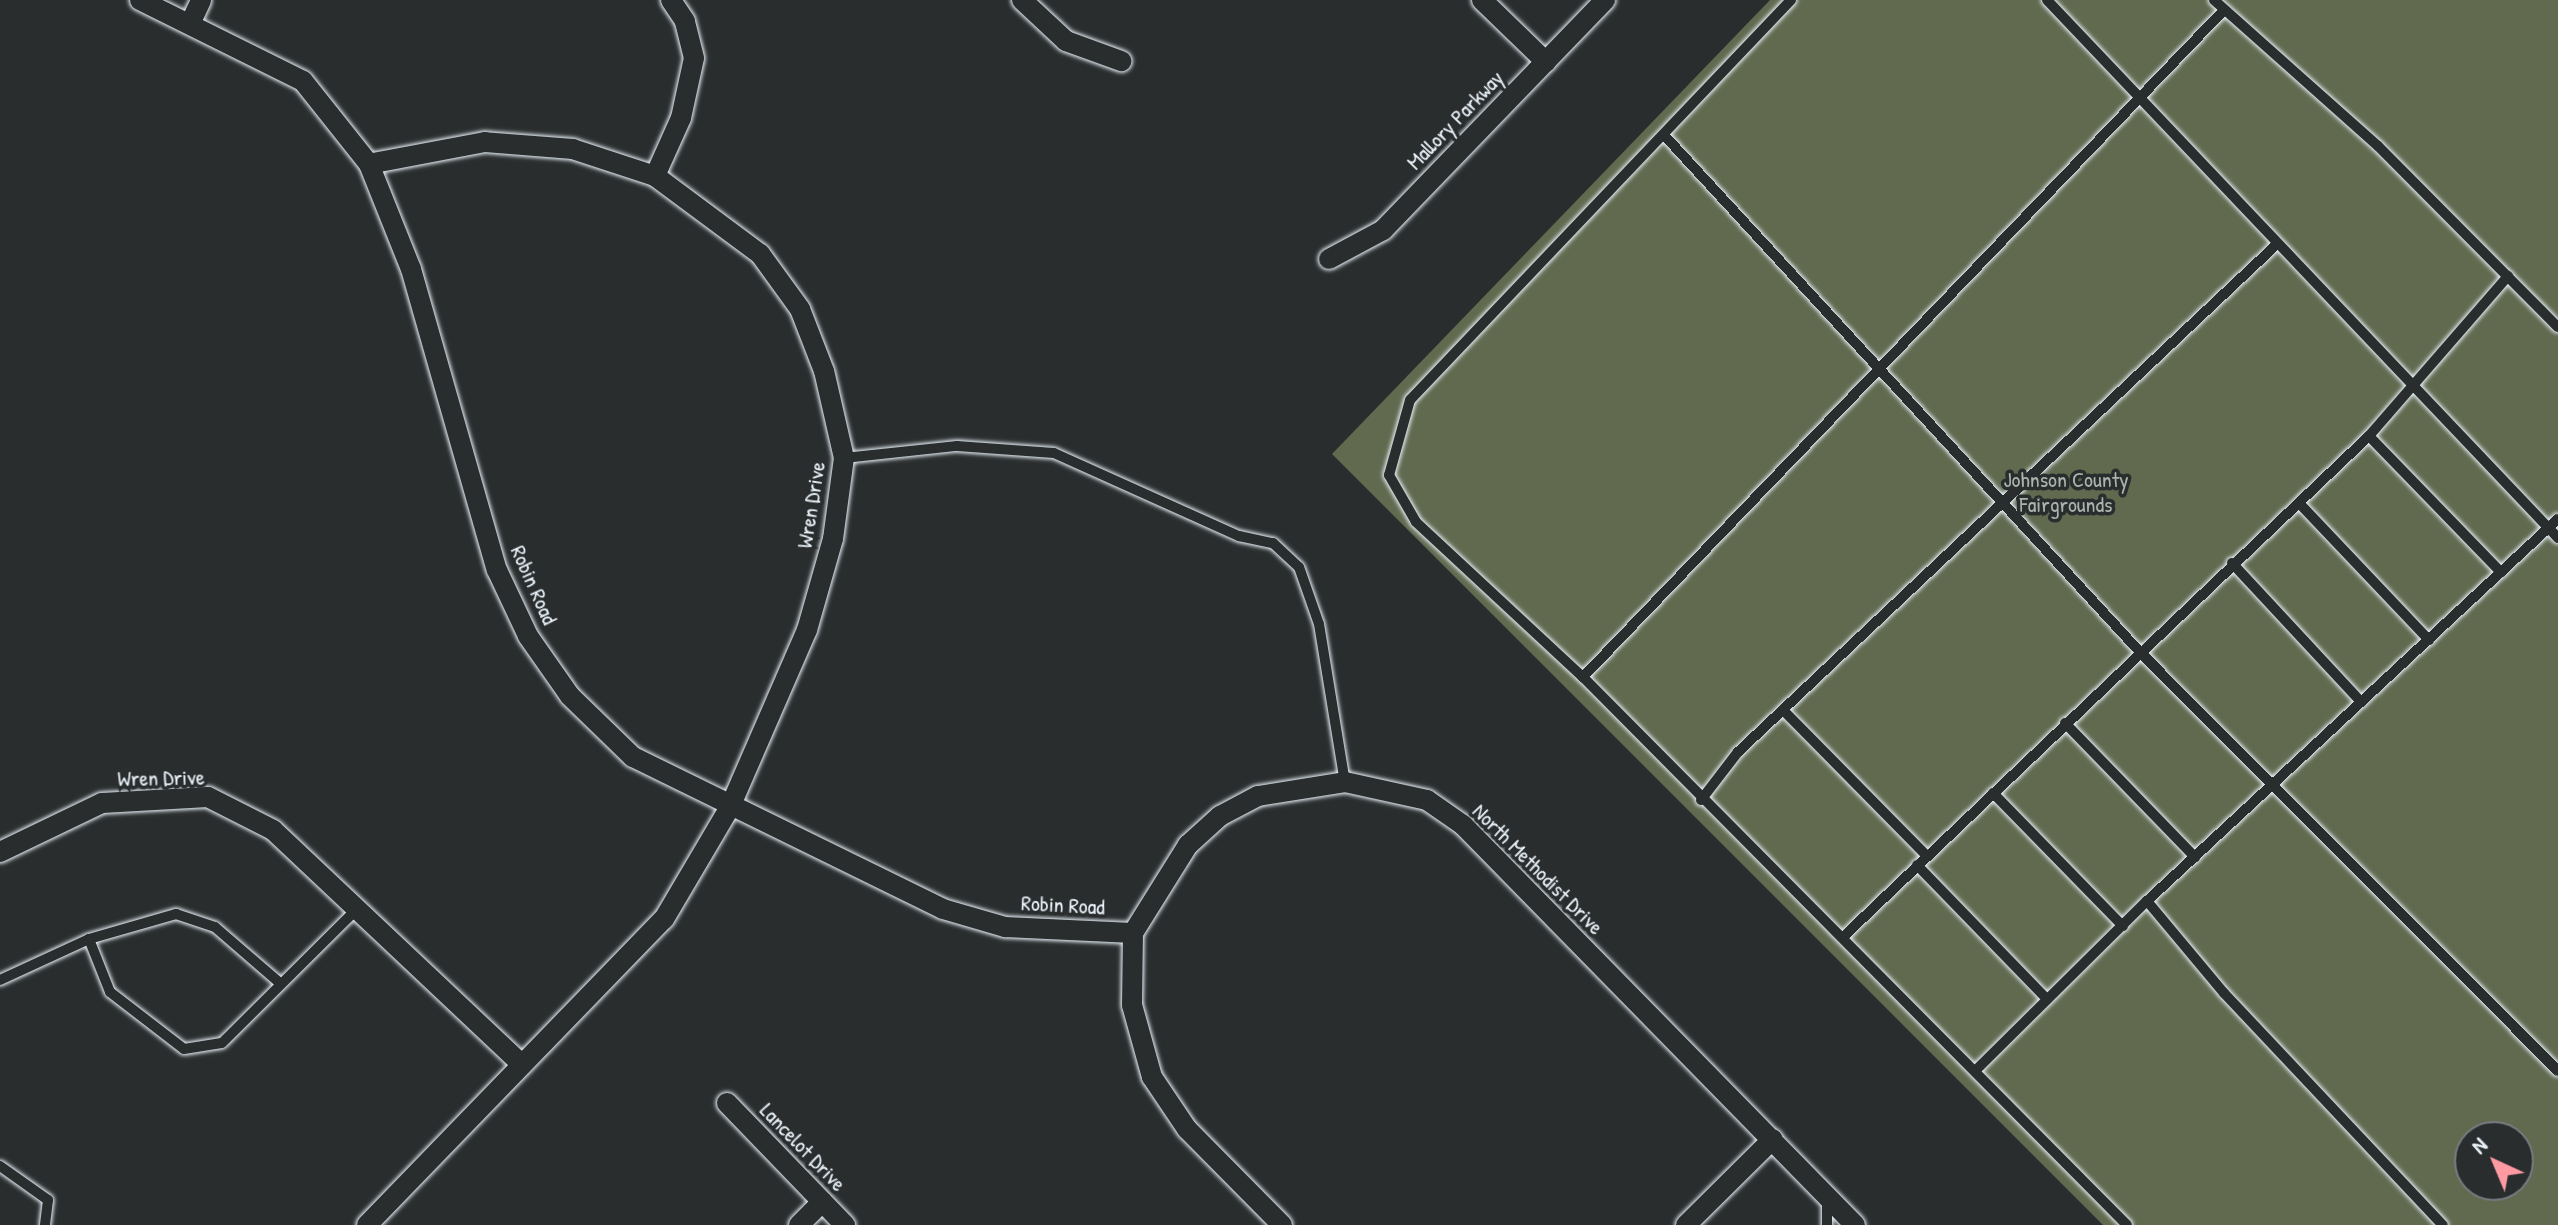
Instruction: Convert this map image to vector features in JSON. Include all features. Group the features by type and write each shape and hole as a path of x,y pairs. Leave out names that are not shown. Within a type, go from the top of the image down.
{"street":[{"name":"Robin Road","path":"140,0 303,81 369,164 411,269 497,570 528,636 570,696 633,757 943,909 1005,927 1133,933"},
{"path":"190,24 201,0"},
{"path":"655,176 681,118 694,58 685,21 671,0"},
{"path":"1022,0 1066,41 1121,61"},
{"path":"1482,0 1546,62"},
{"name":"Mallory Parkway","path":"1329,259 1383,230 1605,0"},
{"name":"Wren Drive","path":"367,1225 664,919 730,807 807,630 833,539 844,458 824,371 800,309 760,254 655,176 573,149 485,142 369,164"},
{"name":"North Methodist Drive","path":"1282,1225 1187,1129 1152,1077 1132,1005 1133,933 1172,867 1220,816 1258,796 1345,782 1427,800 1463,825 1855,1225"},
{"name":"Wren Drive","path":"0,852 102,803 208,797 273,830 522,1065"},
{"name":"Lancelot Drive","path":"727,1103 845,1225"},
{"path":"1686,1225 1773,1139"},
{"path":"799,1225 822,1202"}],"lane":[{"path":"1791,0 1410,400 1389,475 1416,522 1583,677 1701,800 1843,937 2127,1225"},
{"path":"2047,0 2275,246 2558,538"},
{"path":"2214,0 2378,146 2558,327"},
{"path":"1583,677 2224,10"},
{"path":"1664,135 2139,651 2558,1071"},
{"path":"1701,800 1738,752 2275,246"},
{"path":"1843,937 2139,651 2369,436 2508,276"},
{"path":"2369,436 2501,572"},
{"path":"844,458 957,446 1054,453 1239,536 1273,543 1299,567 1319,624 1345,782"},
{"path":"2299,503 2429,640"},
{"path":"1976,1070 2147,901 2558,519"},
{"path":"2232,563 2361,702"},
{"path":"1783,710 1927,856"},
{"path":"2065,723 2195,857"},
{"path":"1993,793 2123,926"},
{"path":"1917,865 2047,999"},
{"path":"2147,901 2224,993 2443,1225"},
{"path":"89,939 110,992 184,1049 222,1043 357,909"},
{"path":"0,980 89,939 176,914 215,927 281,984"},
{"path":"0,1166 48,1200 45,1225"},
{"path":"1827,1196 1827,1225"}],"green space":[{"name":"Johnson County Fairgrounds","path":"1770,0 2558,0 2558,1225 2103,1225 1332,454"}]}
